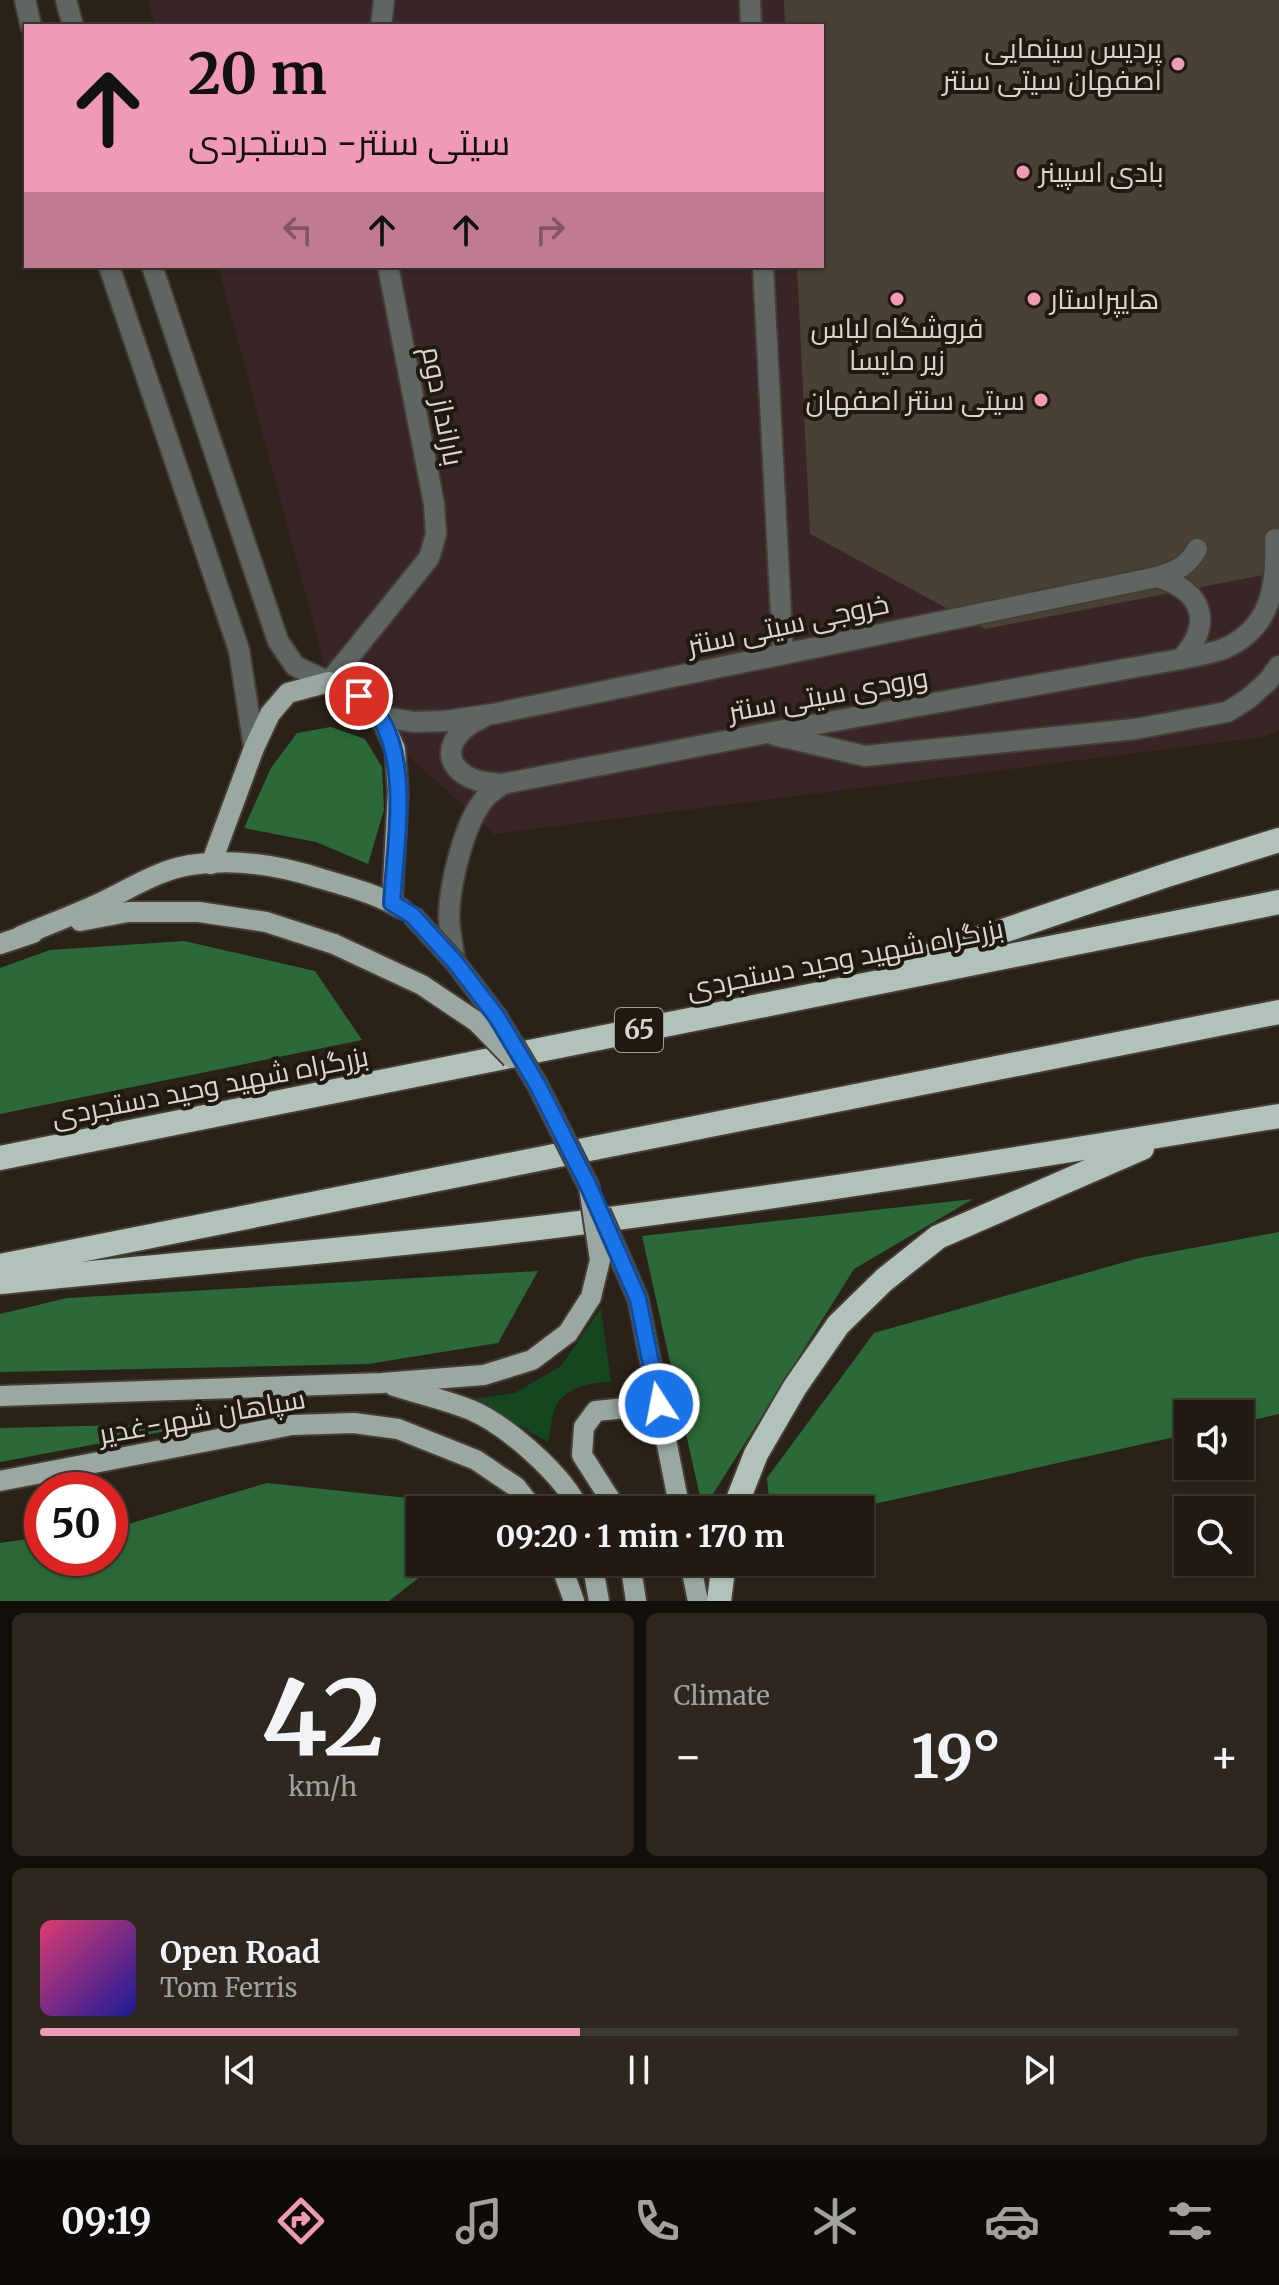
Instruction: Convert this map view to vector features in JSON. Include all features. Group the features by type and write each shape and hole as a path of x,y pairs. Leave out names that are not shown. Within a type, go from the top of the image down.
{"highway":[{"path":"813,996 1279,840"},
{"name":"بزرگراه شهید وحید دستجردی","path":"0,1158 1279,902"},
{"path":"0,1266 1279,1012"},
{"path":"0,1282 496,1233 710,1204 1279,1116"},
{"path":"740,1496 756,1454 795,1387 838,1325 884,1280 938,1237 1173,1133"},
{"path":"719,1601 722,1576"}],"main road":[{"path":"211,864 254,748 270,714 288,693 329,682 359,696 380,716 395,749 398,792 392,903"},
{"path":"0,944 188,865 250,862 296,870 364,892 412,915 455,962 497,1017 537,1084 589,1187 638,1299 677,1496"},
{"path":"21,936 49,927 128,912 199,912 266,922 334,944 422,985 477,1022 537,1084"},
{"path":"0,1396 382,1383 484,1375 532,1360 568,1333 591,1297 600,1260 589,1187"},
{"path":"382,1383 473,1411 529,1450 555,1474 570,1496"},
{"path":"608,1496 582,1455 584,1427 596,1411 626,1408 664,1431"},
{"name":"سپاهان شهر-غدیر","path":"0,1481 292,1425 354,1423 398,1429 476,1460 516,1487 523,1496"},
{"path":"565,1576 574,1601"},
{"path":"595,1576 599,1601"},
{"path":"632,1576 636,1601"},
{"path":"693,1576 698,1601"}],"street":[{"path":"25,0 31,24"},
{"path":"66,0 72,24"},
{"path":"381,24 384,0"},
{"path":"750,0 751,24"},
{"path":"110,268 239,650 254,748"},
{"path":"153,268 278,641 295,666 329,682"},
{"name":"بارانداز دوم","path":"329,682 429,558 436,534 434,504 388,268"},
{"path":"763,268 783,654"},
{"name":"ورودی سیتی سنتر","path":"502,784 1223,649 1248,634 1267,610 1276,574 1275,539"},
{"name":"خروجی سیتی سنتر","path":"380,716 414,722 493,714 1157,577 1179,570 1190,561 1197,549"},
{"path":"1157,577 1175,582 1191,593 1199,610 1200,628 1193,645 1181,659"},
{"path":"767,733 865,756 1135,729 1227,712 1248,699 1279,666"},
{"path":"493,714 464,728 455,738 450,752 455,767 467,777 484,783 502,784"},
{"path":"455,962 449,918 453,882 474,815 487,796 502,784"}],"shaded area":[{"path":"148,0 1279,0 1279,730 1263,737 494,834 329,682 219,268 824,268 824,24 154,24"}],"green space":[{"path":"331,727 365,739 382,767 384,810 368,864 316,842 244,828 271,768 297,733"},
{"path":"184,941 315,971 362,1040 0,1114 0,968 50,950"},
{"path":"973,1199 854,1269 712,1496 700,1496 642,1236"},
{"path":"1279,1232 1279,1414 1254,1420 1254,1400 1174,1400 1174,1437 874,1504 874,1496 769,1496 767,1478 874,1333 1139,1258"},
{"path":"538,1271 498,1343 368,1364 0,1372 0,1314 67,1298"},
{"path":"601,1308 611,1382 586,1385 564,1396 555,1409 548,1442 474,1399 515,1393 561,1366"},
{"path":"209,1423 0,1462 0,1428"},
{"path":"267,1483 406,1498 406,1576 421,1576 389,1601 0,1601 0,1543 24,1540 24,1576 128,1576 128,1524"}],"building":[{"name":"سیتی سنتر اصفهان","path":"784,0 1279,0 1279,572 985,629 810,534 797,268 824,268 824,24 785,24"}],"place":[{"name":"پردیس سینمایی اصفهان سیتی سنتر","path":"1178,64"},
{"name":"بادی اسپینر","path":"1023,172"},
{"name":"فروشگاه لباس زیر مایسا","path":"897,299"},
{"name":"هایپراستار","path":"1034,299"},
{"name":"سیتی سنتر اصفهان","path":"1041,400"}],"route":[{"path":"359,696 380,716 395,749 398,792 392,903 412,915 455,962 497,1017 537,1084 589,1187 638,1299 659,1404"}]}
